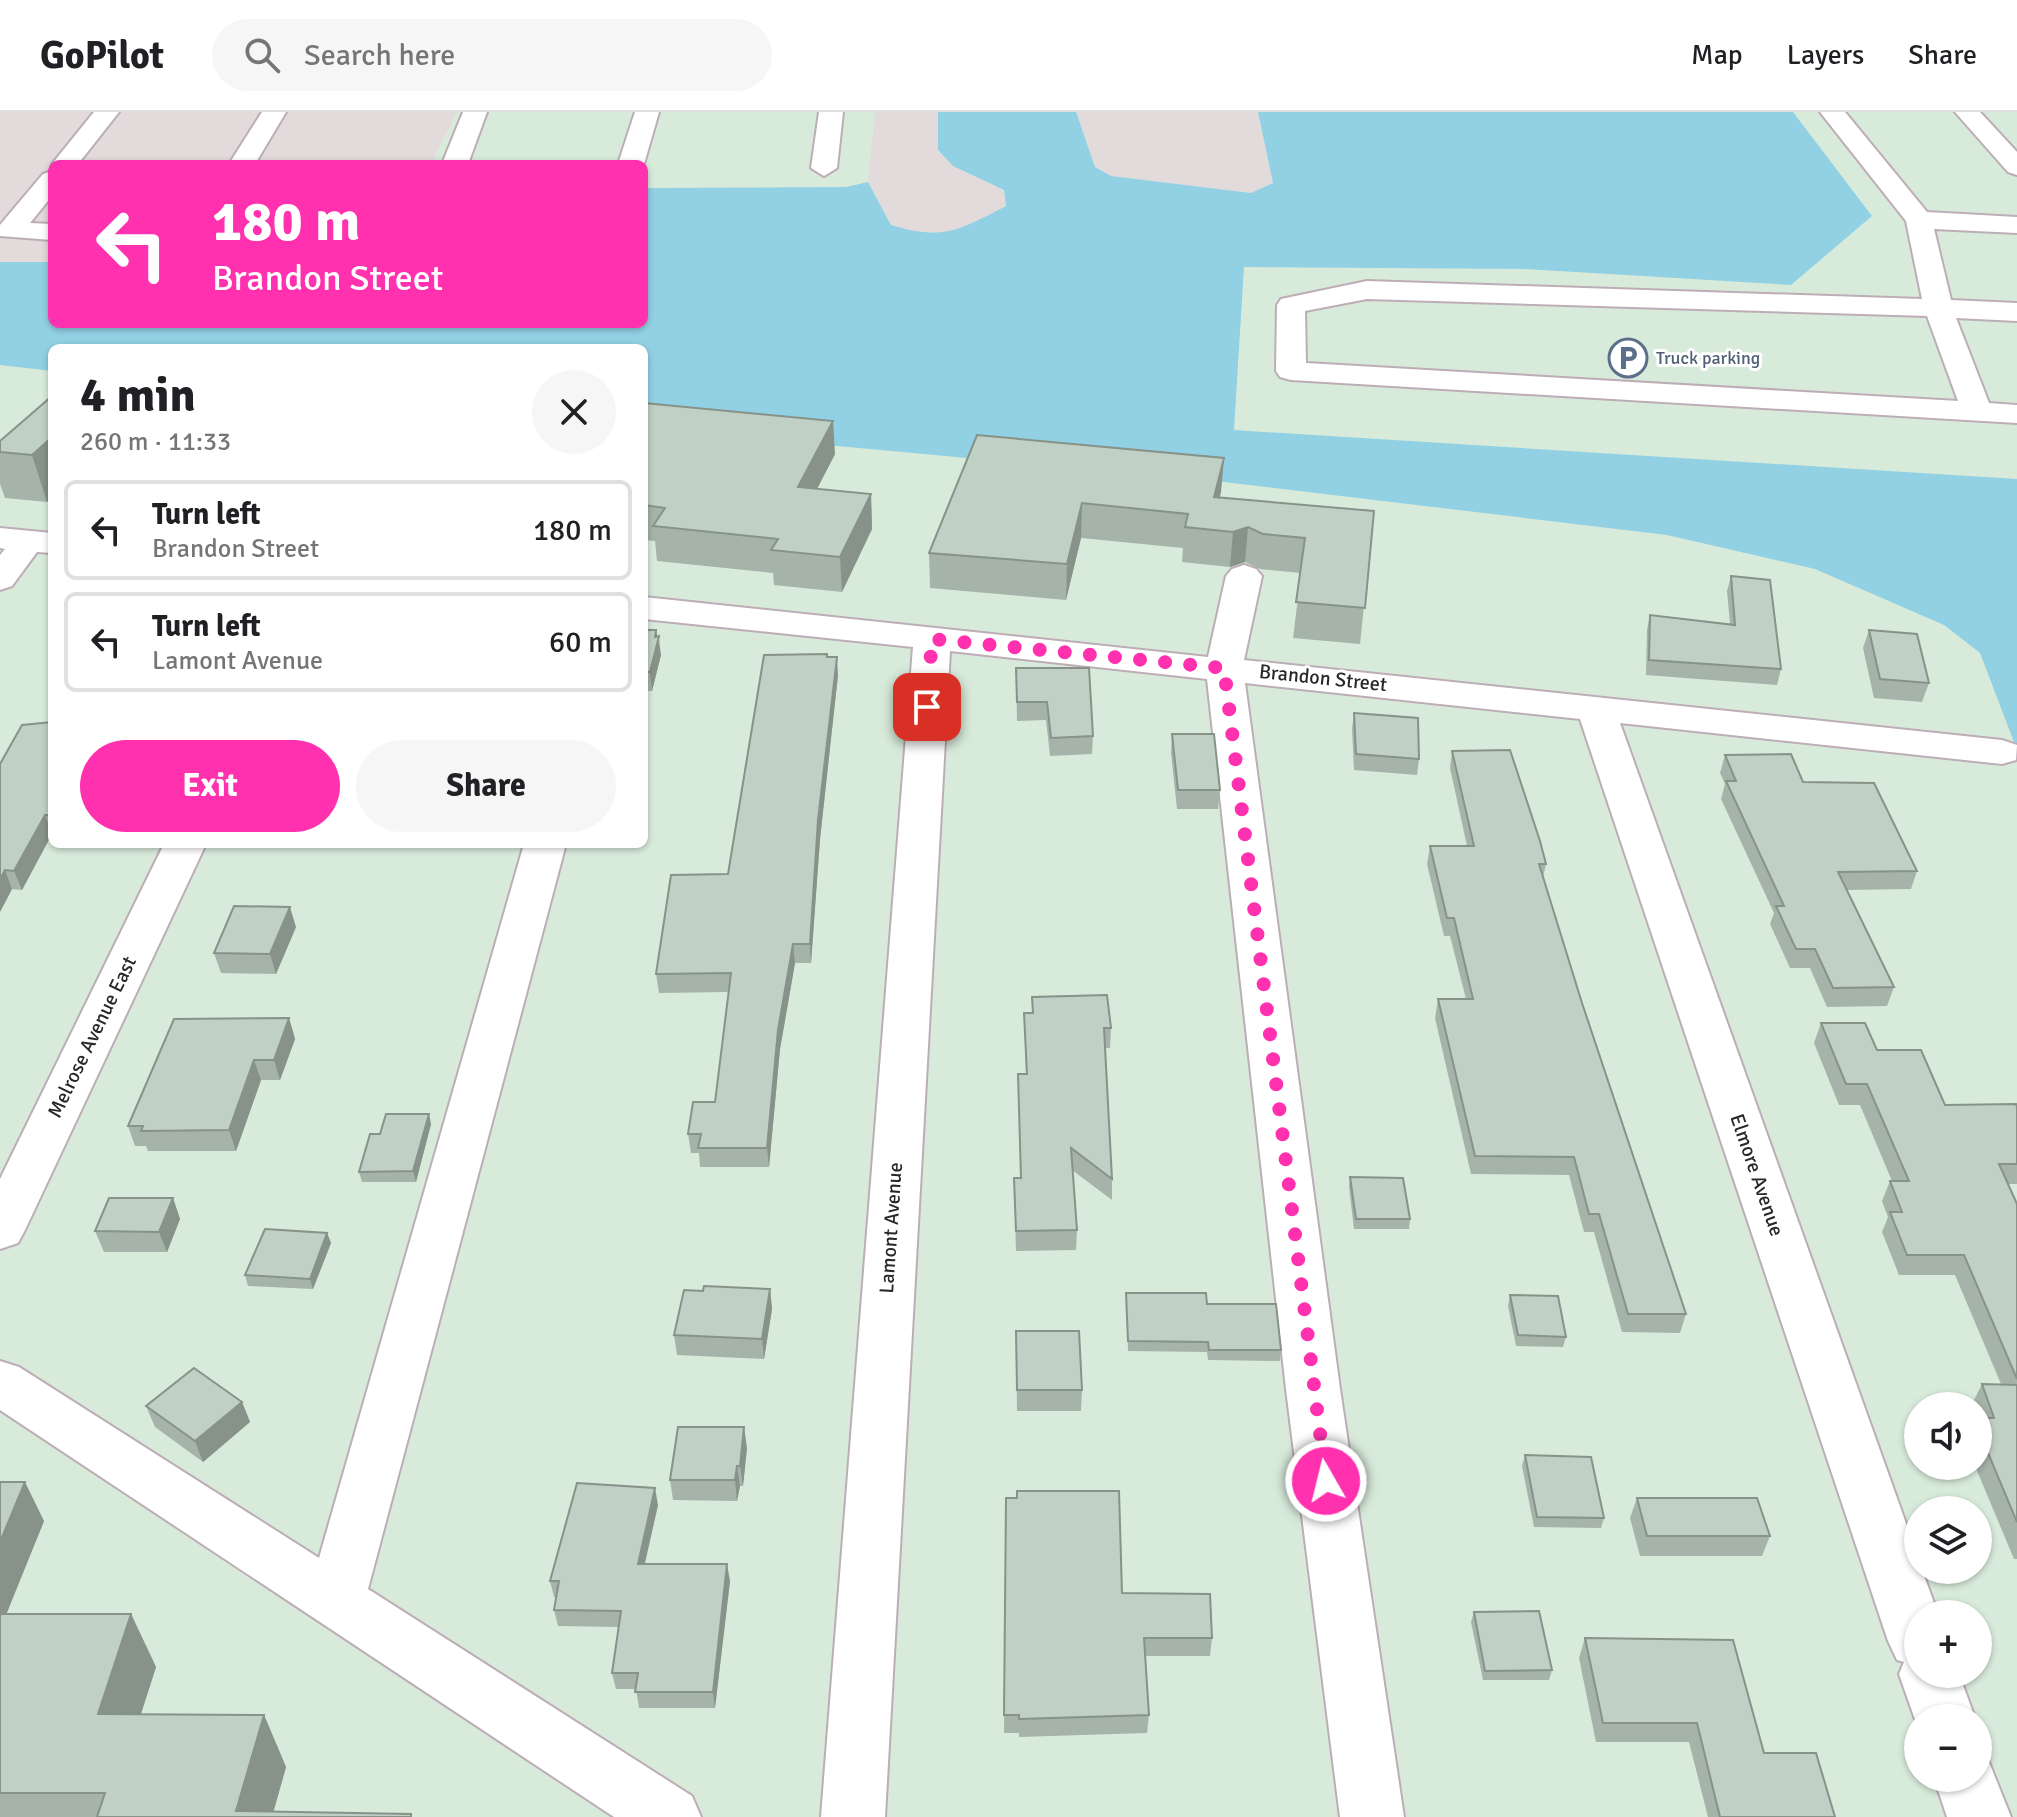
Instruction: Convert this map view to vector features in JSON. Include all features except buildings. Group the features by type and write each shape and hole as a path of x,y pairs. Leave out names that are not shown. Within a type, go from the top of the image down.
{"street":[{"path":"68,160 107,112"},
{"path":"244,160 274,112"},
{"path":"457,160 475,112"},
{"path":"632,160 647,112"},
{"path":"824,168 831,112"},
{"path":"1832,112 1919,220 1938,308 1977,411"},
{"path":"1967,112 2017,167"},
{"path":"5,231 48,183"},
{"path":"1919,220 2017,225"},
{"path":"5,231 48,232"},
{"path":"2017,312 1367,290 1291,305 1291,371 2017,414"},
{"path":"0,579 27,540"},
{"path":"1244,576 1224,668 1313,1389 1372,1817"},
{"name":"Brandon Street","path":"648,608 2002,752"},
{"name":"Lamont Avenue","path":"853,1817 932,639"},
{"name":"Elmore Avenue","path":"1596,709 1904,1600"},
{"name":"Melrose Avenue East","path":"0,1230 183,848"},
{"path":"336,1600 544,848"},
{"path":"0,1382 669,1817"},
{"path":"1970,1792 1979,1817"}],"shaded area":[{"path":"0,112 457,112 433,160 48,160 48,262 0,262"},
{"path":"875,112 938,112 938,151 953,166 1004,190 1006,206 958,231 922,235 892,225 868,182"},
{"path":"938,112 1076,112 1095,167 1111,176 1251,193 1273,183 1258,112 1793,112 1872,216 1791,285 1525,269 1244,267 1234,430 2017,479 2017,750 1980,653 1944,625 1815,569 1667,535 1216,481 648,428 648,344 48,344 48,371 0,365 0,262 48,262 48,328 648,328 648,188 846,187 868,182 891,225 925,232 963,227 1006,206 1004,190 953,166 938,150"},
{"path":"1076,112 1258,112 1273,183 1251,193 1111,176 1095,167"}],"place":[{"name":"Truck parking","path":"1628,358"}],"route":[{"path":"927,707 932,639 1224,668 1326,1481"}]}
